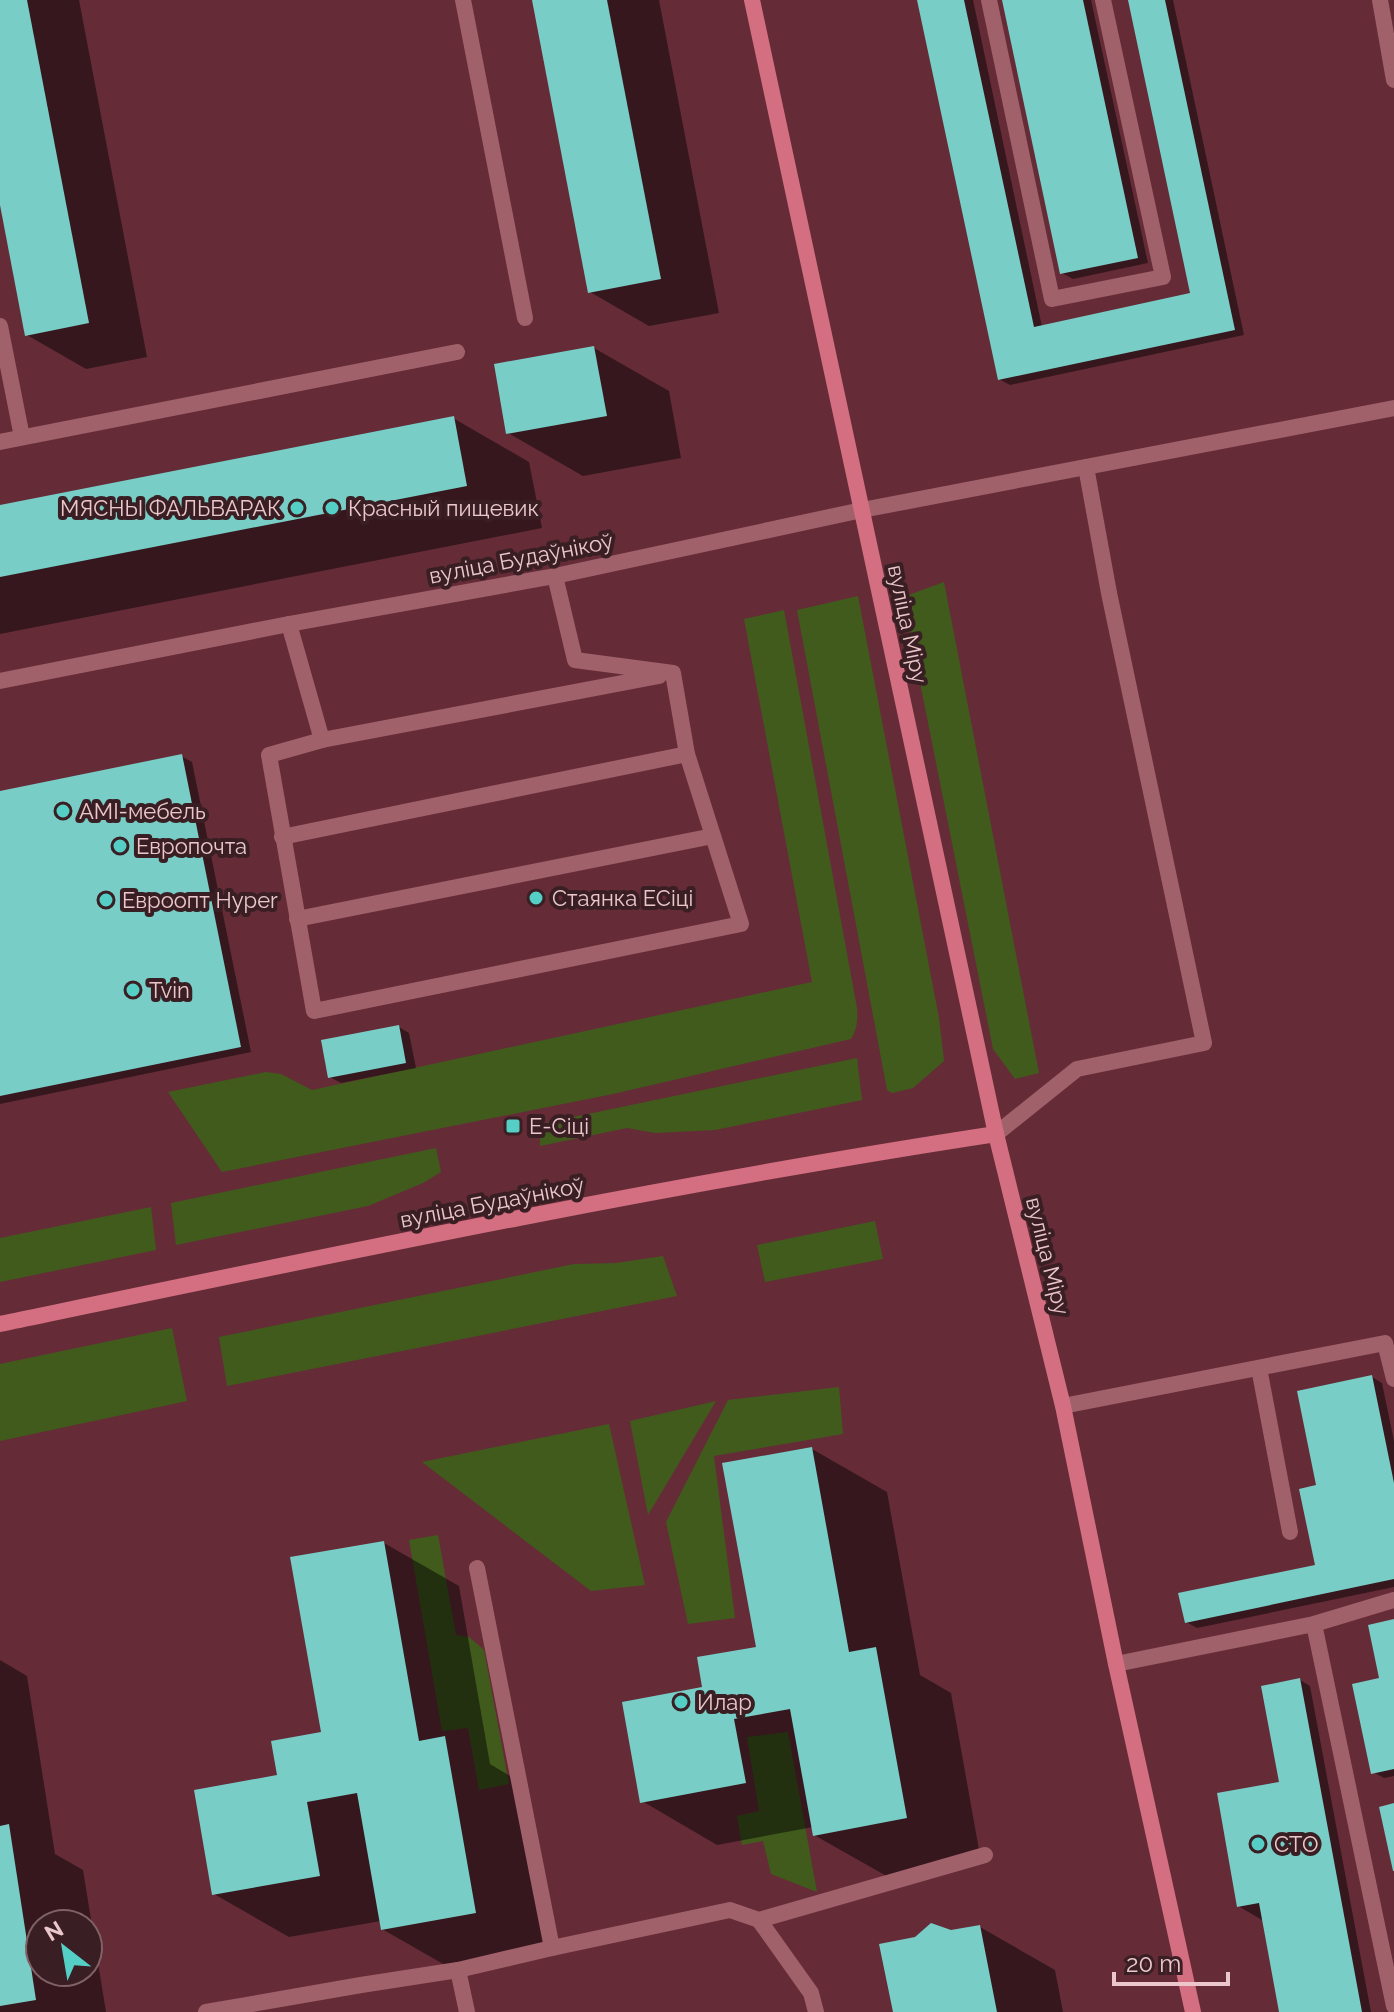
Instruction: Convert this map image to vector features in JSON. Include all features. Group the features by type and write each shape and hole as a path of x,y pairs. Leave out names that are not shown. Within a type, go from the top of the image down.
{"main road":[{"name":"вуліца Міру","path":"752,0 996,1134 1063,1406 1193,2012"},
{"name":"вуліца Будаўнікоў","path":"0,1324 632,1196 874,1152 996,1134"}],"street":[{"path":"463,0 525,318"},
{"path":"989,0 1052,299 1163,277 1103,0"},
{"path":"1380,0 1394,80"},
{"path":"0,326 22,437"},
{"path":"0,442 457,352"},
{"path":"862,510 1394,408"},
{"path":"996,1134 1077,1069 1204,1043 1109,593 1086,467"},
{"name":"вуліца Будаўнікоў","path":"0,681 555,576 862,510"},
{"path":"555,576 575,660 673,673"},
{"path":"289,624 322,740"},
{"path":"673,673 687,754 741,924 314,1011 269,755 322,740 673,673"},
{"path":"282,837 687,754"},
{"path":"297,919 713,836"},
{"path":"1063,1406 1385,1343 1394,1379"},
{"path":"1259,1368 1290,1532"},
{"path":"477,1568 552,1948"},
{"path":"1116,1664 1314,1624 1394,1600"},
{"path":"1314,1624 1394,2006"},
{"path":"206,2012 458,1970 730,1910 759,1920 985,1855"},
{"path":"759,1920 811,1993 816,2012"},
{"path":"458,1970 467,2012"}],"green space":[{"path":"944,582 1039,1073 1015,1079 993,1049 903,597"},
{"path":"858,596 939,1018 944,1061 913,1088 892,1093 887,1090 797,610"},
{"path":"784,610 857,1008 857,1024 851,1039 613,1094 222,1172 168,1092 266,1072 281,1074 312,1090 812,982 744,619"},
{"path":"857,1058 862,1100 715,1130 655,1133 627,1128 540,1146 540,1124"},
{"path":"436,1148 441,1172 368,1206 176,1245 171,1203"},
{"path":"151,1207 156,1250 0,1282 0,1238"},
{"path":"875,1221 883,1259 765,1282 757,1245"},
{"path":"663,1256 677,1296 227,1386 219,1337 574,1264 616,1263"},
{"path":"172,1328 187,1401 0,1441 0,1364"},
{"path":"839,1387 843,1434 714,1456 735,1618 688,1624 666,1522 728,1400"},
{"path":"716,1401 648,1515 630,1421"},
{"path":"609,1424 645,1585 591,1591 422,1462"},
{"path":"438,1535 456,1635 469,1637 484,1650 509,1784 479,1790 468,1728 442,1731 409,1540"},
{"path":"788,1732 817,1892 771,1874 763,1841 742,1845 737,1816 759,1811 747,1737"}],"building":[{"path":"0,0 27,0 89,323 25,336 0,205"},
{"path":"532,0 607,0 661,279 588,293"},
{"path":"917,0 964,0 1034,327 1190,293 1128,0 1165,0 1235,330 998,380"},
{"path":"1002,0 1083,0 1138,258 1060,274"},
{"path":"594,346 607,416 506,434 494,364"},
{"path":"454,416 467,486 0,577 0,505"},
{"name":"Евроопт Hyper","path":"182,754 241,1047 0,1096 0,791"},
{"path":"399,1025 406,1063 328,1078 321,1040"},
{"path":"1372,1375 1394,1483 1394,1579 1185,1623 1178,1593 1315,1565 1299,1489 1316,1485 1297,1391"},
{"path":"812,1447 849,1652 876,1647 907,1818 813,1836 790,1709 734,1719 746,1783 640,1803 622,1702 702,1687 697,1657 756,1647 722,1463"},
{"path":"384,1541 419,1741 445,1736 476,1913 381,1930 357,1793 307,1802 320,1876 212,1895 194,1790 277,1775 271,1741 321,1732 290,1557"},
{"path":"1394,1619 1394,1769 1371,1774 1352,1684 1379,1678 1368,1625"},
{"path":"1300,1678 1362,2012 1279,2012 1259,1903 1237,1907 1217,1793 1279,1782 1261,1686"},
{"path":"1394,1803 1394,1871 1393,1871 1379,1807"},
{"path":"9,1824 24,1922 24,1988 34,1988 36,2000 0,2006 0,1826"},
{"path":"931,1923 951,1930 980,1925 997,2012 893,2012 879,1944 915,1937"}],"place":[{"name":"МЯСНЫ ФАЛЬВАРАК","path":"297,508"},
{"name":"Красный пищевик","path":"332,508"},
{"name":"AMI-мебель","path":"63,811"},
{"name":"Европочта","path":"120,846"},
{"name":"Стаянка ЕСіці","path":"536,898"},
{"name":"Евроопт Hyper","path":"106,900"},
{"name":"Tvin","path":"133,990"},
{"name":"Е-Сіці","path":"513,1126"},
{"name":"Илар","path":"681,1702"},
{"name":"СТО","path":"1258,1844"}]}
